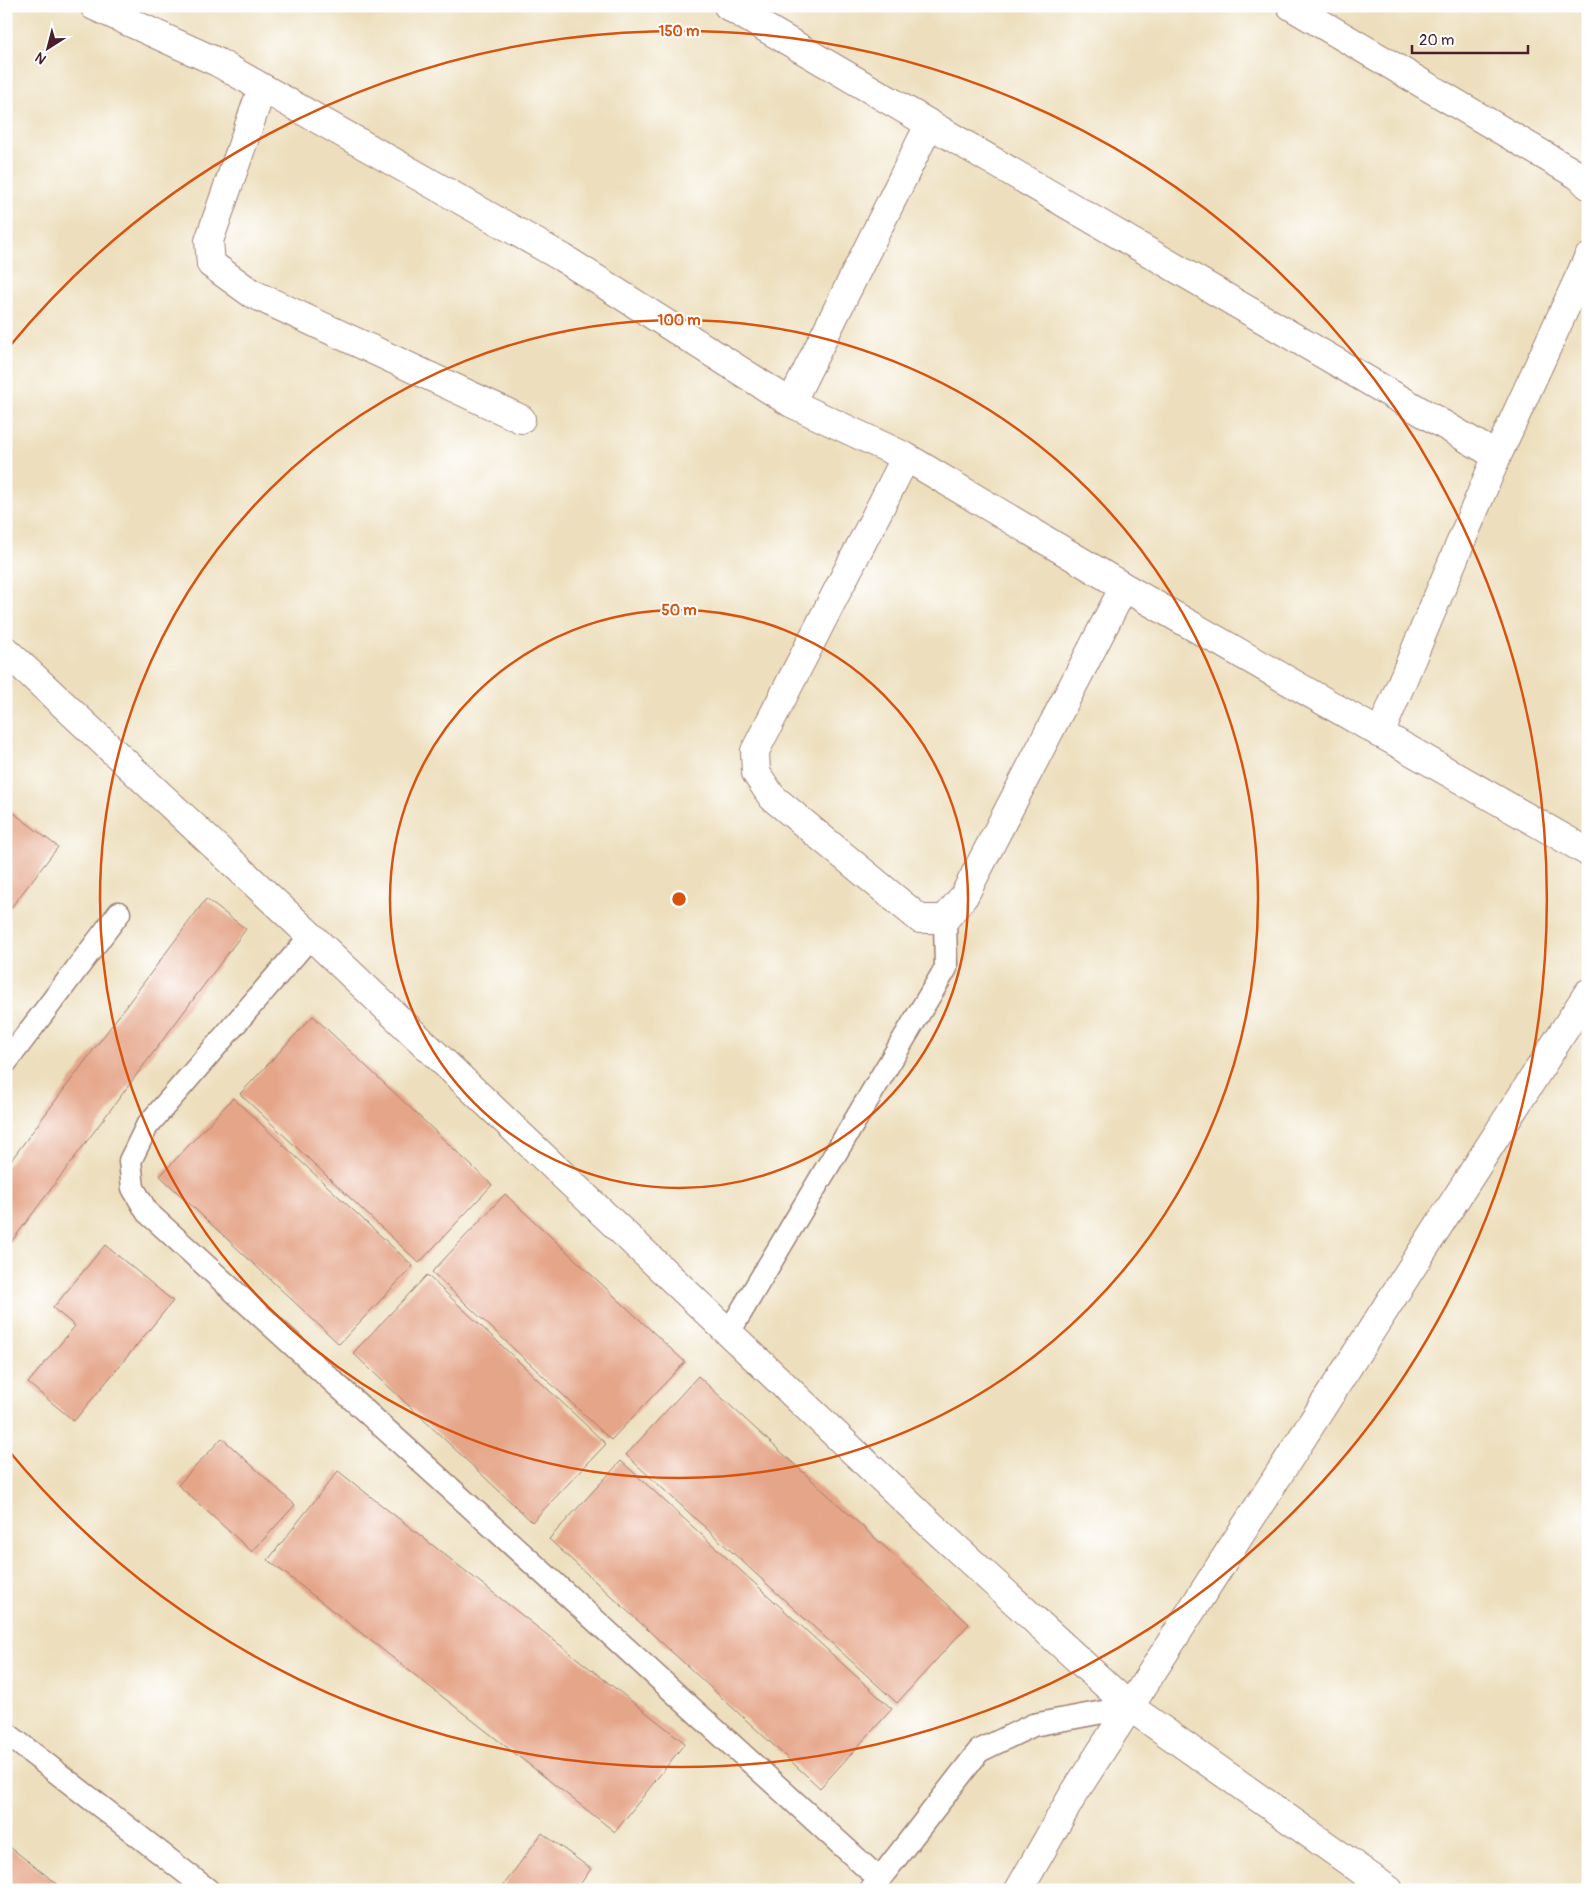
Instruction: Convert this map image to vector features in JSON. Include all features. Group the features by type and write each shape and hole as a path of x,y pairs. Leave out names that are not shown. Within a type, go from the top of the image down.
{"street":[{"path":"94,6 217,62 563,258 791,403 906,457 1124,587 1588,852"},
{"path":"728,6 1497,456"},
{"path":"1291,6 1579,176 1588,185"},
{"path":"262,88 209,240 211,264 250,293 522,419"},
{"path":"791,403 929,125"},
{"path":"1380,734 1497,456 1588,258"},
{"path":"906,457 756,751 756,773 772,797 920,919 945,919 964,896 1124,587"},
{"path":"6,651 311,936 930,1524 1130,1707 1389,1890"},
{"path":"1019,1890 1073,1795 1588,993"}],"lane":[{"path":"6,1062 119,913"},
{"path":"729,1332 946,968 945,919"},
{"path":"311,936 147,1126 130,1161 133,1188 147,1212 875,1885 979,1751 1033,1725 1130,1707"},
{"path":"6,1733 208,1890"}],"building":[{"path":"6,807 58,847 6,914"},
{"path":"206,899 246,929 6,1249 6,1167"},
{"path":"313,1016 492,1185 419,1263 240,1094"},
{"path":"233,1098 413,1266 339,1344 160,1176"},
{"path":"505,1194 685,1362 611,1440 432,1272"},
{"path":"105,1245 173,1301 74,1421 28,1383 75,1326 53,1308"},
{"path":"427,1275 606,1444 532,1522 353,1353"},
{"path":"698,1376 969,1624 897,1703 626,1455"},
{"path":"222,1438 295,1505 252,1552 178,1485"},
{"path":"621,1461 892,1709 820,1788 549,1539"},
{"path":"338,1471 685,1743 615,1832 268,1560"},
{"path":"542,1833 591,1869 576,1890 500,1890"},
{"path":"6,1844 65,1890 6,1890"}]}
